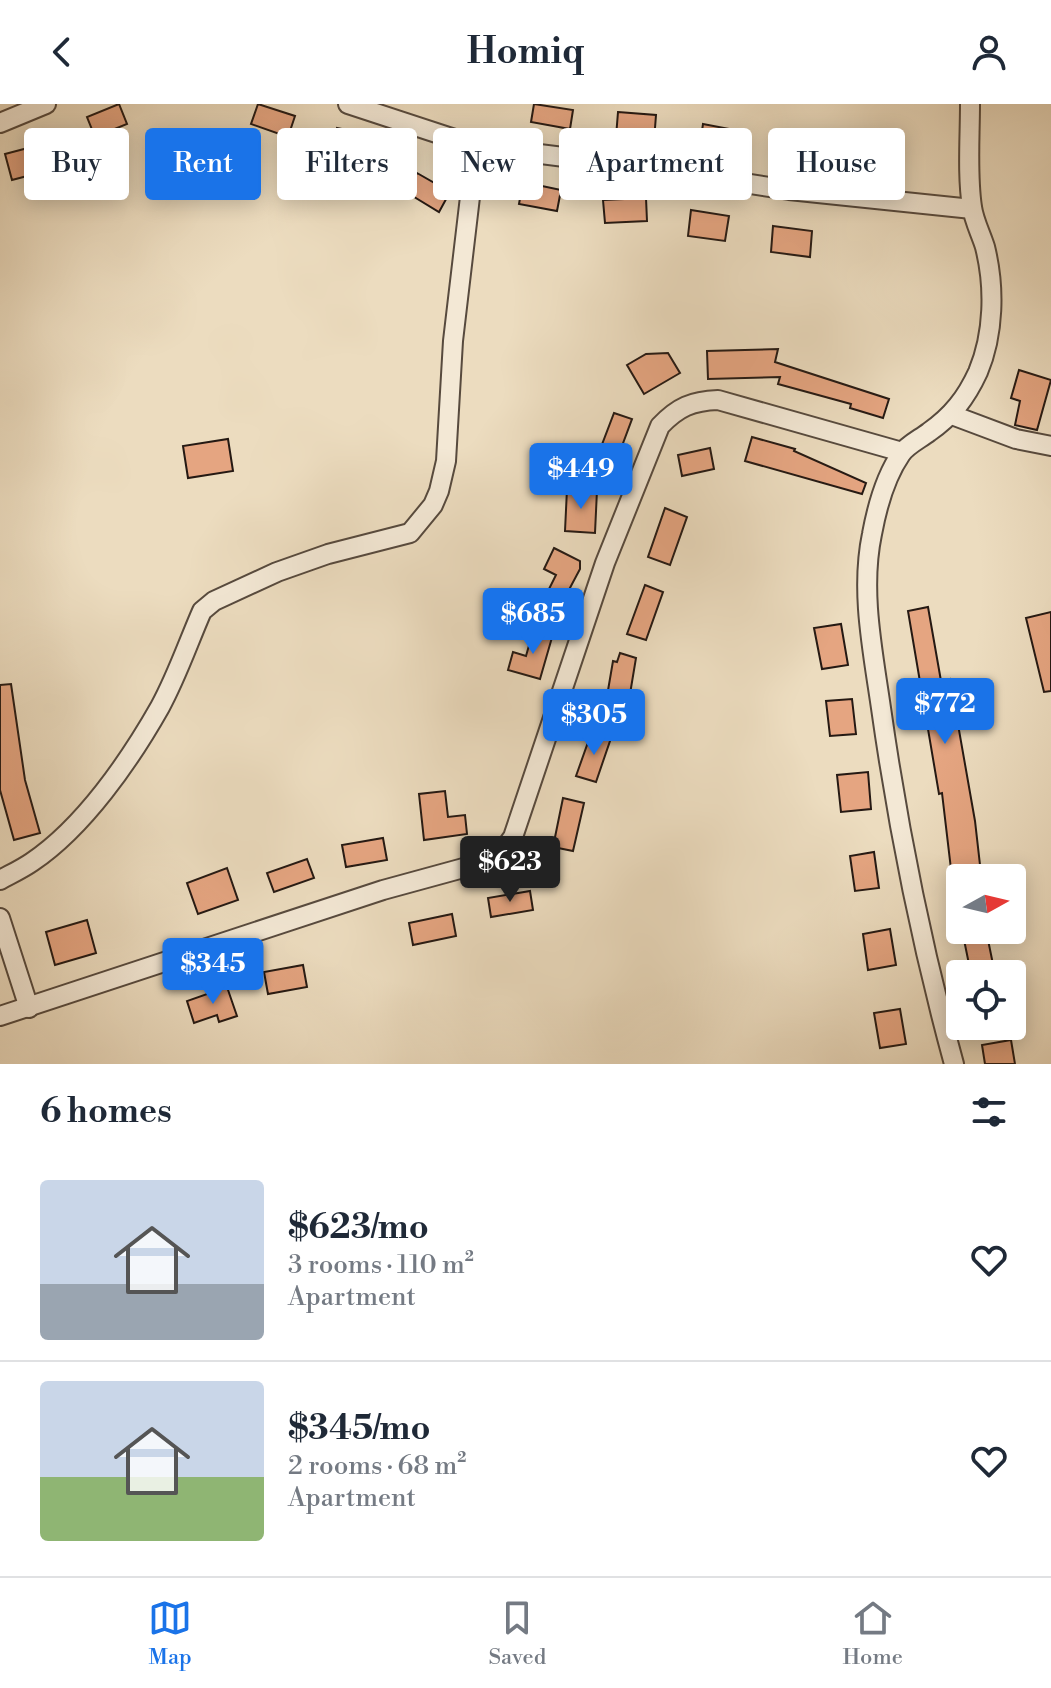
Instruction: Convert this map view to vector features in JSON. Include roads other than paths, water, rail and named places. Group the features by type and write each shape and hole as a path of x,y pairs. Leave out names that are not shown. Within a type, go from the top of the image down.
{"street":[{"path":"0,123 46,104"},
{"path":"348,104 433,132"},
{"path":"954,1064 919,922 894,799 870,629 867,581 871,536 884,487 902,452 952,415 965,398 988,342 991,320 985,249 972,209 970,104"},
{"path":"543,154 789,190 972,209"},
{"path":"0,880 32,862 56,843 100,795 161,706 202,611 214,601 277,572 410,533 433,505 446,461 453,341 470,200"},
{"path":"0,1016 383,890 489,861 500,855 513,837 610,549 660,426 675,411 694,401 718,400 902,452"},
{"path":"952,415 1016,439 1051,446"},
{"path":"0,918 29,1008"}]}
